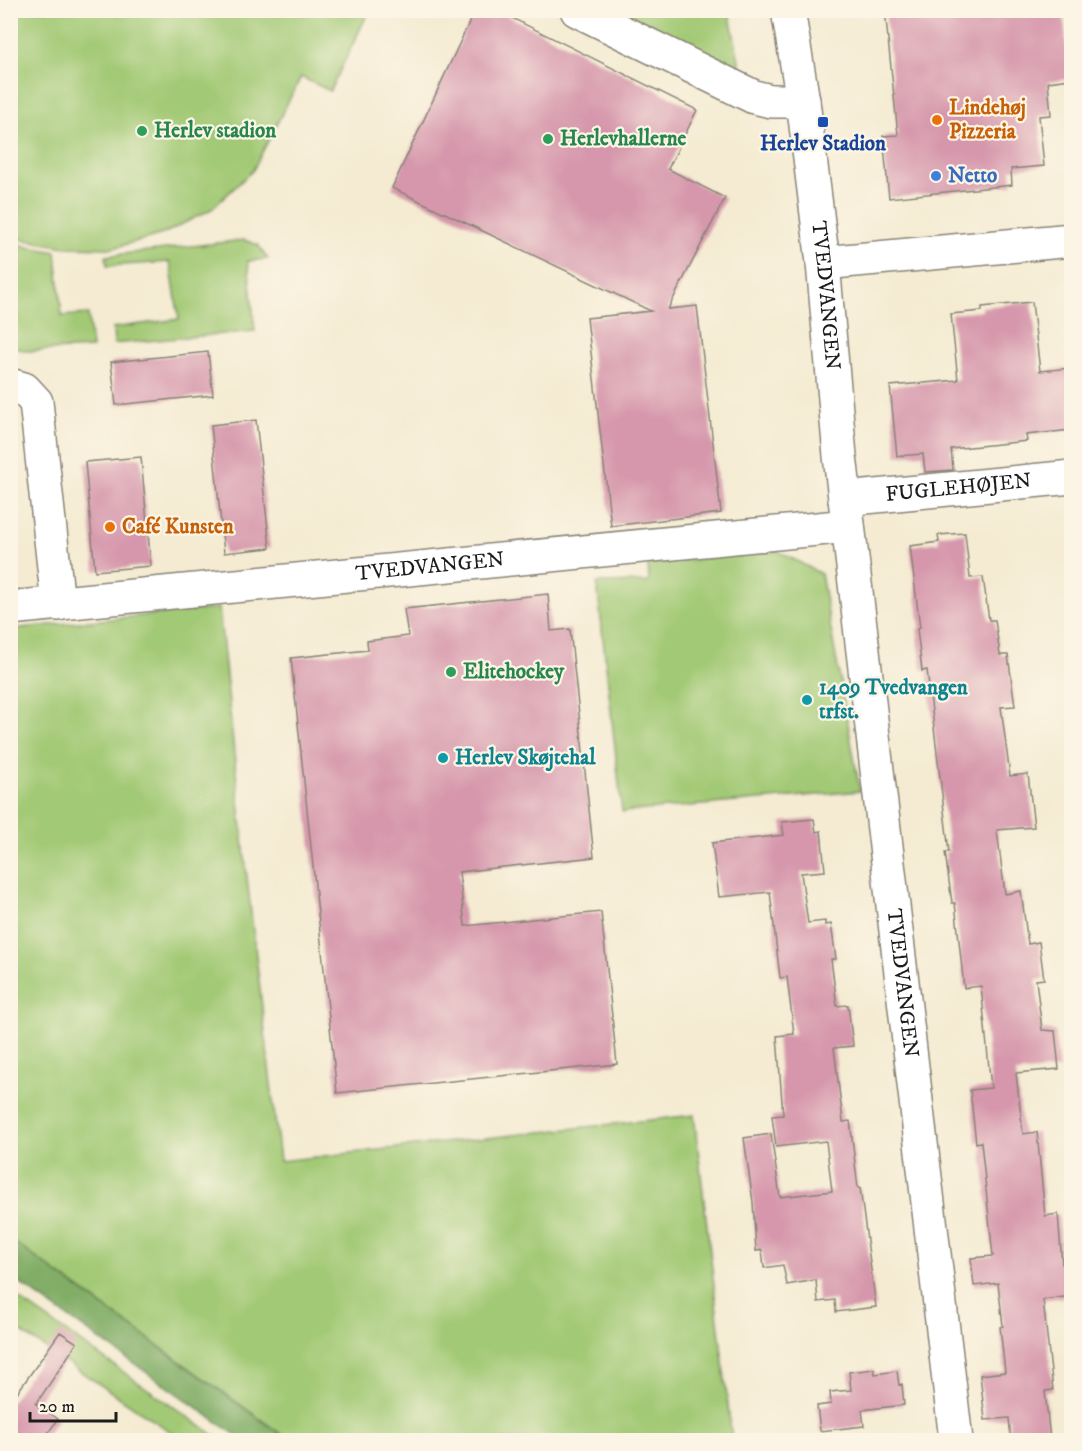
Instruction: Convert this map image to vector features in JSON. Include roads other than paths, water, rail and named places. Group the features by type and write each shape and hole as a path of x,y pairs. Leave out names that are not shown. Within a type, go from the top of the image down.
{"street":[{"path":"577,10 754,97 771,101 803,101"},
{"name":"TVEDVANGEN","path":"788,10 803,101 823,263 847,512 956,1440"},
{"path":"823,263 1071,240"},
{"path":"10,385 24,389 36,402 58,604"},
{"name":"FUGLEHØJEN","path":"847,512 1071,477"},
{"name":"TVEDVANGEN","path":"10,608 847,512"}],"place":[{"name":"Lindehøj Pizzeria","path":"937,120"},
{"name":"Herlev Stadion","path":"823,122"},
{"name":"Herlev stadion","path":"142,131"},
{"name":"Herlevhallerne","path":"548,139"},
{"name":"Netto","path":"936,176"},
{"name":"Café Kunsten","path":"110,527"},
{"name":"Elitehockey","path":"451,672"},
{"name":"1409 Tvedvangen trfst.","path":"807,700"},
{"name":"Herlev Skøjtehal","path":"443,758"}]}
